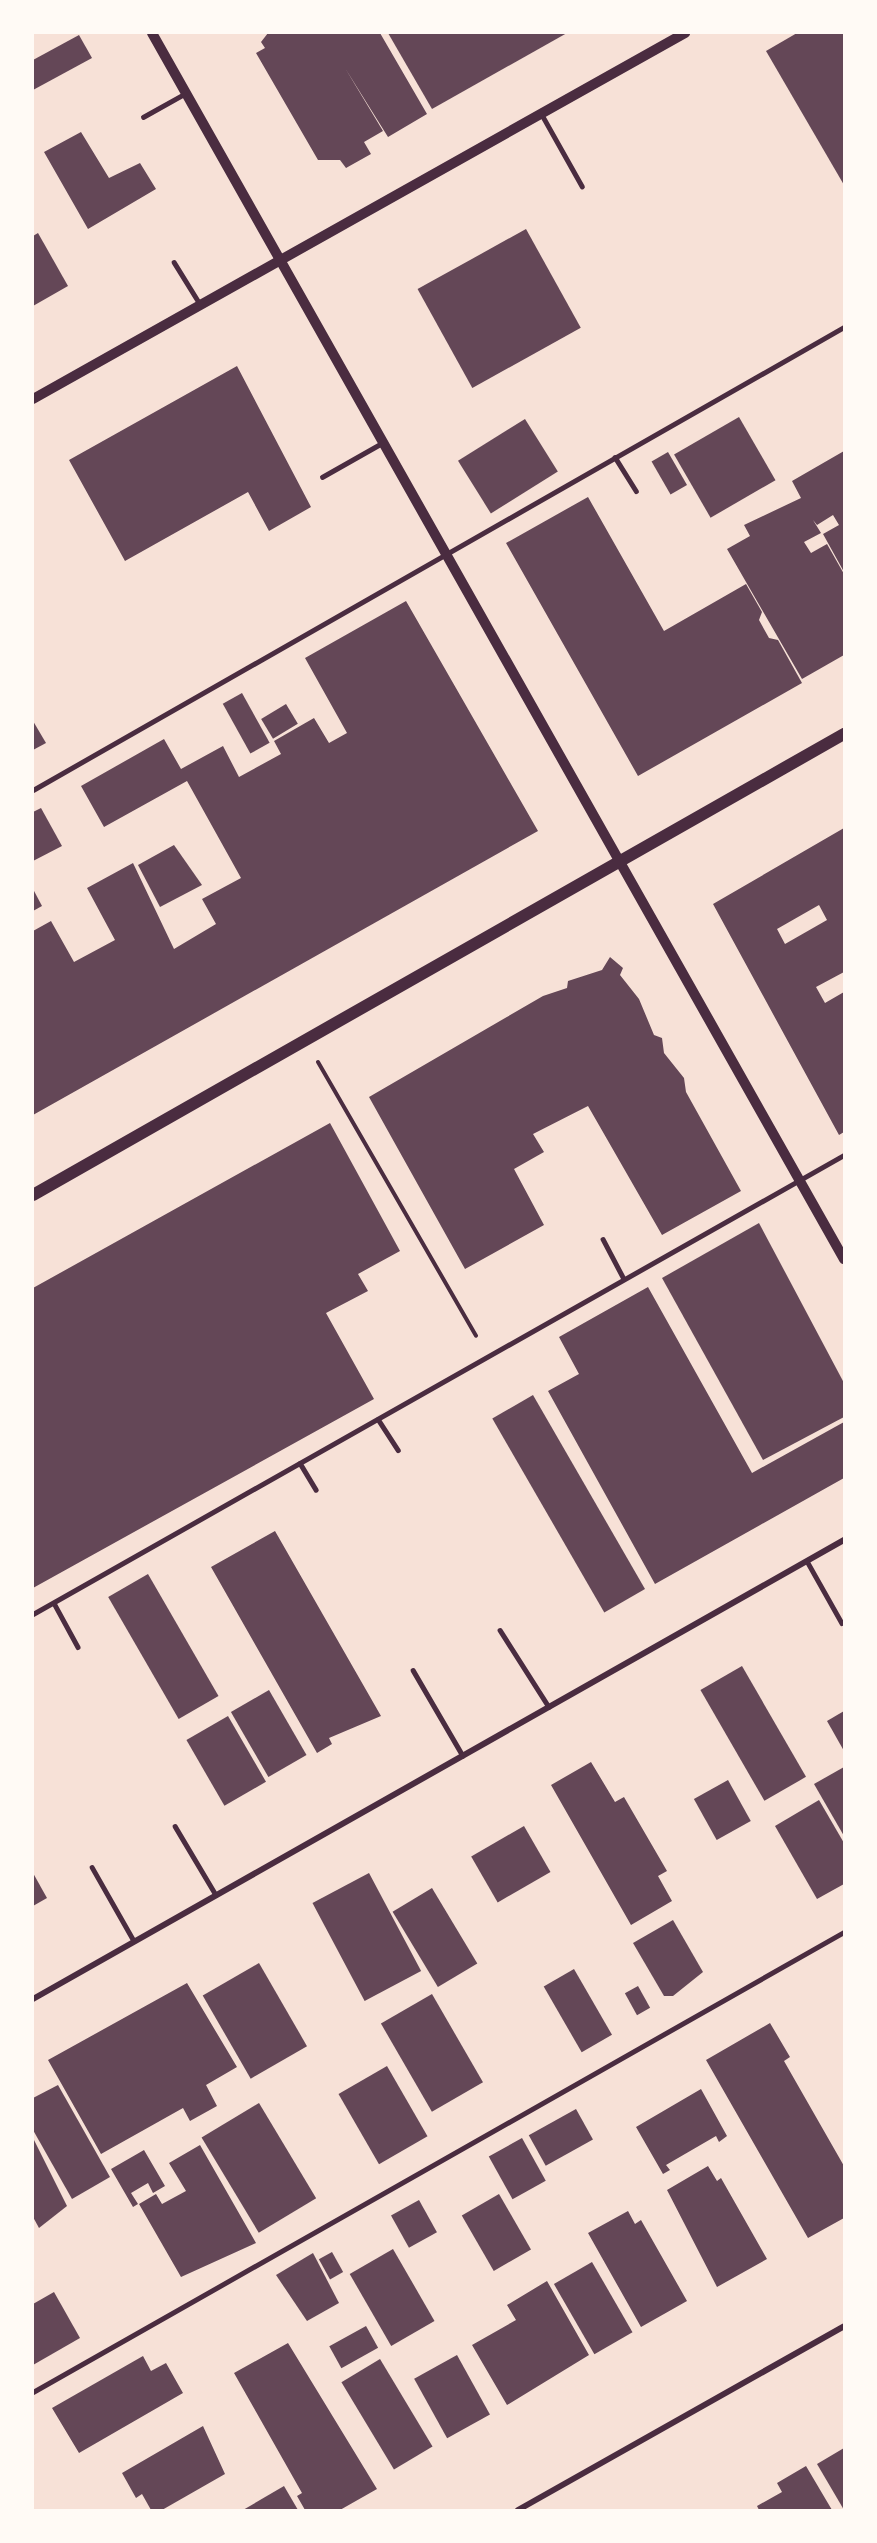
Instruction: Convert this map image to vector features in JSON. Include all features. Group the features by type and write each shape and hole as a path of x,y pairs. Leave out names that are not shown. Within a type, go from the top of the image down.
{"main road":[{"path":"33,1195 844,735"}],"street":[{"path":"152,33 622,861 844,1259"},
{"path":"33,399 280,257 686,33"},
{"path":"33,1999 844,1540"},
{"path":"518,2510 844,2326"}],"lane":[{"path":"143,117 186,93"},
{"path":"541,113 582,186"},
{"path":"174,262 200,304"},
{"path":"33,790 844,327"},
{"path":"322,477 384,442"},
{"path":"615,457 636,491"},
{"path":"33,1614 844,1155"},
{"path":"603,1239 624,1279"},
{"path":"378,1419 398,1450"},
{"path":"300,1463 316,1490"},
{"path":"807,1561 842,1623"},
{"path":"54,1603 78,1647"},
{"path":"500,1630 549,1707"},
{"path":"413,1670 464,1756"},
{"path":"175,1826 216,1895"},
{"path":"92,1867 134,1941"},
{"path":"33,2392 844,1932"}],"path":[{"path":"306,1041 488,1356"}],"building":[{"path":"268,33 380,33 427,114 388,137 345,68 383,131 364,142 371,154 346,168 340,160 318,160 256,53 265,48 261,42"},
{"path":"388,33 567,33 432,109"},
{"path":"797,33 844,33 844,185 766,51"},
{"path":"79,35 92,58 33,90 33,60"},
{"path":"81,132 109,178 140,163 156,189 88,229 44,152"},
{"path":"526,229 581,328 472,388 418,289"},
{"path":"38,233 68,286 33,306 33,236"},
{"path":"237,366 311,507 269,531 248,492 125,561 69,460"},
{"path":"739,417 776,480 711,518 674,454"},
{"path":"525,419 558,472 491,513 458,461"},
{"path":"844,451 844,572 823,534 839,525 833,515 817,525 813,520 821,533 804,542 811,553 827,544 844,574 844,655 802,679 727,549 750,536 744,525 801,498 792,481"},
{"path":"668,452 687,485 671,494 652,462"},
{"path":"588,497 664,631 746,584 762,612 759,620 769,638 778,640 802,683 638,776 506,543"},
{"path":"406,601 538,831 33,1115 33,931 51,921 74,962 115,940 87,888 133,863 174,949 216,924 202,899 241,878 187,781 104,827 81,786 164,739 181,769 223,746 239,777 281,754 274,741 314,718 329,743 347,733 305,658"},
{"path":"242,693 270,743 250,754 223,704"},
{"path":"286,704 298,724 273,739 261,719"},
{"path":"33,721 46,743 33,750"},
{"path":"41,808 62,846 33,861 33,812"},
{"path":"844,828 844,972 816,987 825,1003 844,992 844,1132 839,1135 713,904","holes":["819,905 827,920 785,944 777,929"]},
{"path":"174,845 202,885 160,907 138,865"},
{"path":"33,889 42,906 33,911"},
{"path":"610,957 623,968 620,975 639,999 654,1035 662,1038 664,1053 684,1078 686,1092 741,1191 662,1235 588,1106 533,1134 544,1152 514,1169 544,1225 465,1269 369,1097 543,996 567,988 568,981 602,970"},
{"path":"330,1123 400,1251 358,1274 368,1291 326,1313 374,1399 33,1588 33,1288"},
{"path":"759,1223 844,1383 844,1417 763,1460 662,1278"},
{"path":"648,1287 752,1473 844,1422 844,1478 655,1584 548,1391 579,1374 559,1337"},
{"path":"533,1395 645,1589 604,1612 492,1418"},
{"path":"275,1531 381,1716 329,1738 332,1744 317,1753 211,1567"},
{"path":"148,1574 218,1696 179,1719 108,1597"},
{"path":"742,1666 806,1777 764,1801 700,1690"},
{"path":"269,1690 306,1755 268,1777 231,1712"},
{"path":"844,1711 844,1751 827,1721"},
{"path":"228,1716 266,1782 224,1806 186,1740"},
{"path":"591,1762 615,1802 624,1797 667,1871 658,1876 672,1901 631,1925 551,1785"},
{"path":"844,1767 844,1836 814,1784"},
{"path":"728,1780 751,1821 717,1840 694,1799"},
{"path":"819,1800 844,1843 844,1884 817,1899 775,1826"},
{"path":"524,1826 550,1872 498,1902 471,1856"},
{"path":"33,1873 47,1898 33,1906"},
{"path":"369,1873 421,1971 365,2001 312,1903"},
{"path":"432,1888 477,1963 438,1987 393,1912"},
{"path":"673,1920 703,1972 673,1996 664,1996 633,1943"},
{"path":"259,1963 307,2046 251,2079 203,1996"},
{"path":"574,1969 612,2035 582,2052 544,1986"},
{"path":"187,1983 237,2067 206,2085 217,2106 190,2121 183,2108 101,2154 48,2060"},
{"path":"638,1986 650,2008 637,2015 625,1993"},
{"path":"432,1994 483,2082 432,2112 381,2024"},
{"path":"770,2023 790,2057 784,2061 844,2166 844,2218 808,2238 706,2060"},
{"path":"387,2066 428,2136 379,2164 339,2094"},
{"path":"58,2085 110,2177 72,2199 33,2130 33,2098"},
{"path":"701,2089 727,2136 719,2142 716,2136 666,2165 670,2170 663,2174 636,2127"},
{"path":"259,2103 316,2198 259,2233 202,2138"},
{"path":"576,2109 593,2140 546,2166 529,2135"},
{"path":"33,2138 67,2206 39,2228 33,2217"},
{"path":"522,2138 546,2181 513,2199 489,2156"},
{"path":"200,2145 256,2243 181,2277 139,2204 156,2194 162,2204 186,2191 169,2163"},
{"path":"144,2150 165,2186 153,2193 148,2183 131,2193 138,2204 133,2207 111,2169"},
{"path":"708,2166 717,2181 721,2178 767,2259 717,2287 667,2190"},
{"path":"499,2194 531,2249 494,2271 462,2216"},
{"path":"419,2200 437,2232 409,2248 391,2216"},
{"path":"628,2211 635,2224 641,2220 687,2301 641,2327 588,2233"},
{"path":"393,2249 434,2321 391,2346 350,2274"},
{"path":"332,2252 343,2272 330,2279 319,2259"},
{"path":"313,2253 339,2303 307,2321 276,2275"},
{"path":"592,2262 632,2332 594,2354 554,2284"},
{"path":"547,2281 589,2355 507,2405 472,2345 516,2320 507,2305"},
{"path":"54,2292 80,2338 33,2365 33,2304"},
{"path":"366,2326 378,2348 341,2368 329,2346"},
{"path":"288,2343 377,2489 340,2510 305,2510 297,2496 302,2493 234,2373"},
{"path":"457,2355 490,2414 447,2438 414,2379"},
{"path":"143,2356 151,2371 166,2363 183,2393 79,2453 52,2408"},
{"path":"380,2359 433,2446 394,2470 341,2382"},
{"path":"203,2426 225,2474 162,2510 151,2510 142,2494 136,2498 122,2473"},
{"path":"844,2448 844,2510 817,2464"},
{"path":"806,2466 832,2510 759,2510 757,2506 782,2492 777,2483"},
{"path":"284,2486 298,2510 243,2510"}]}
